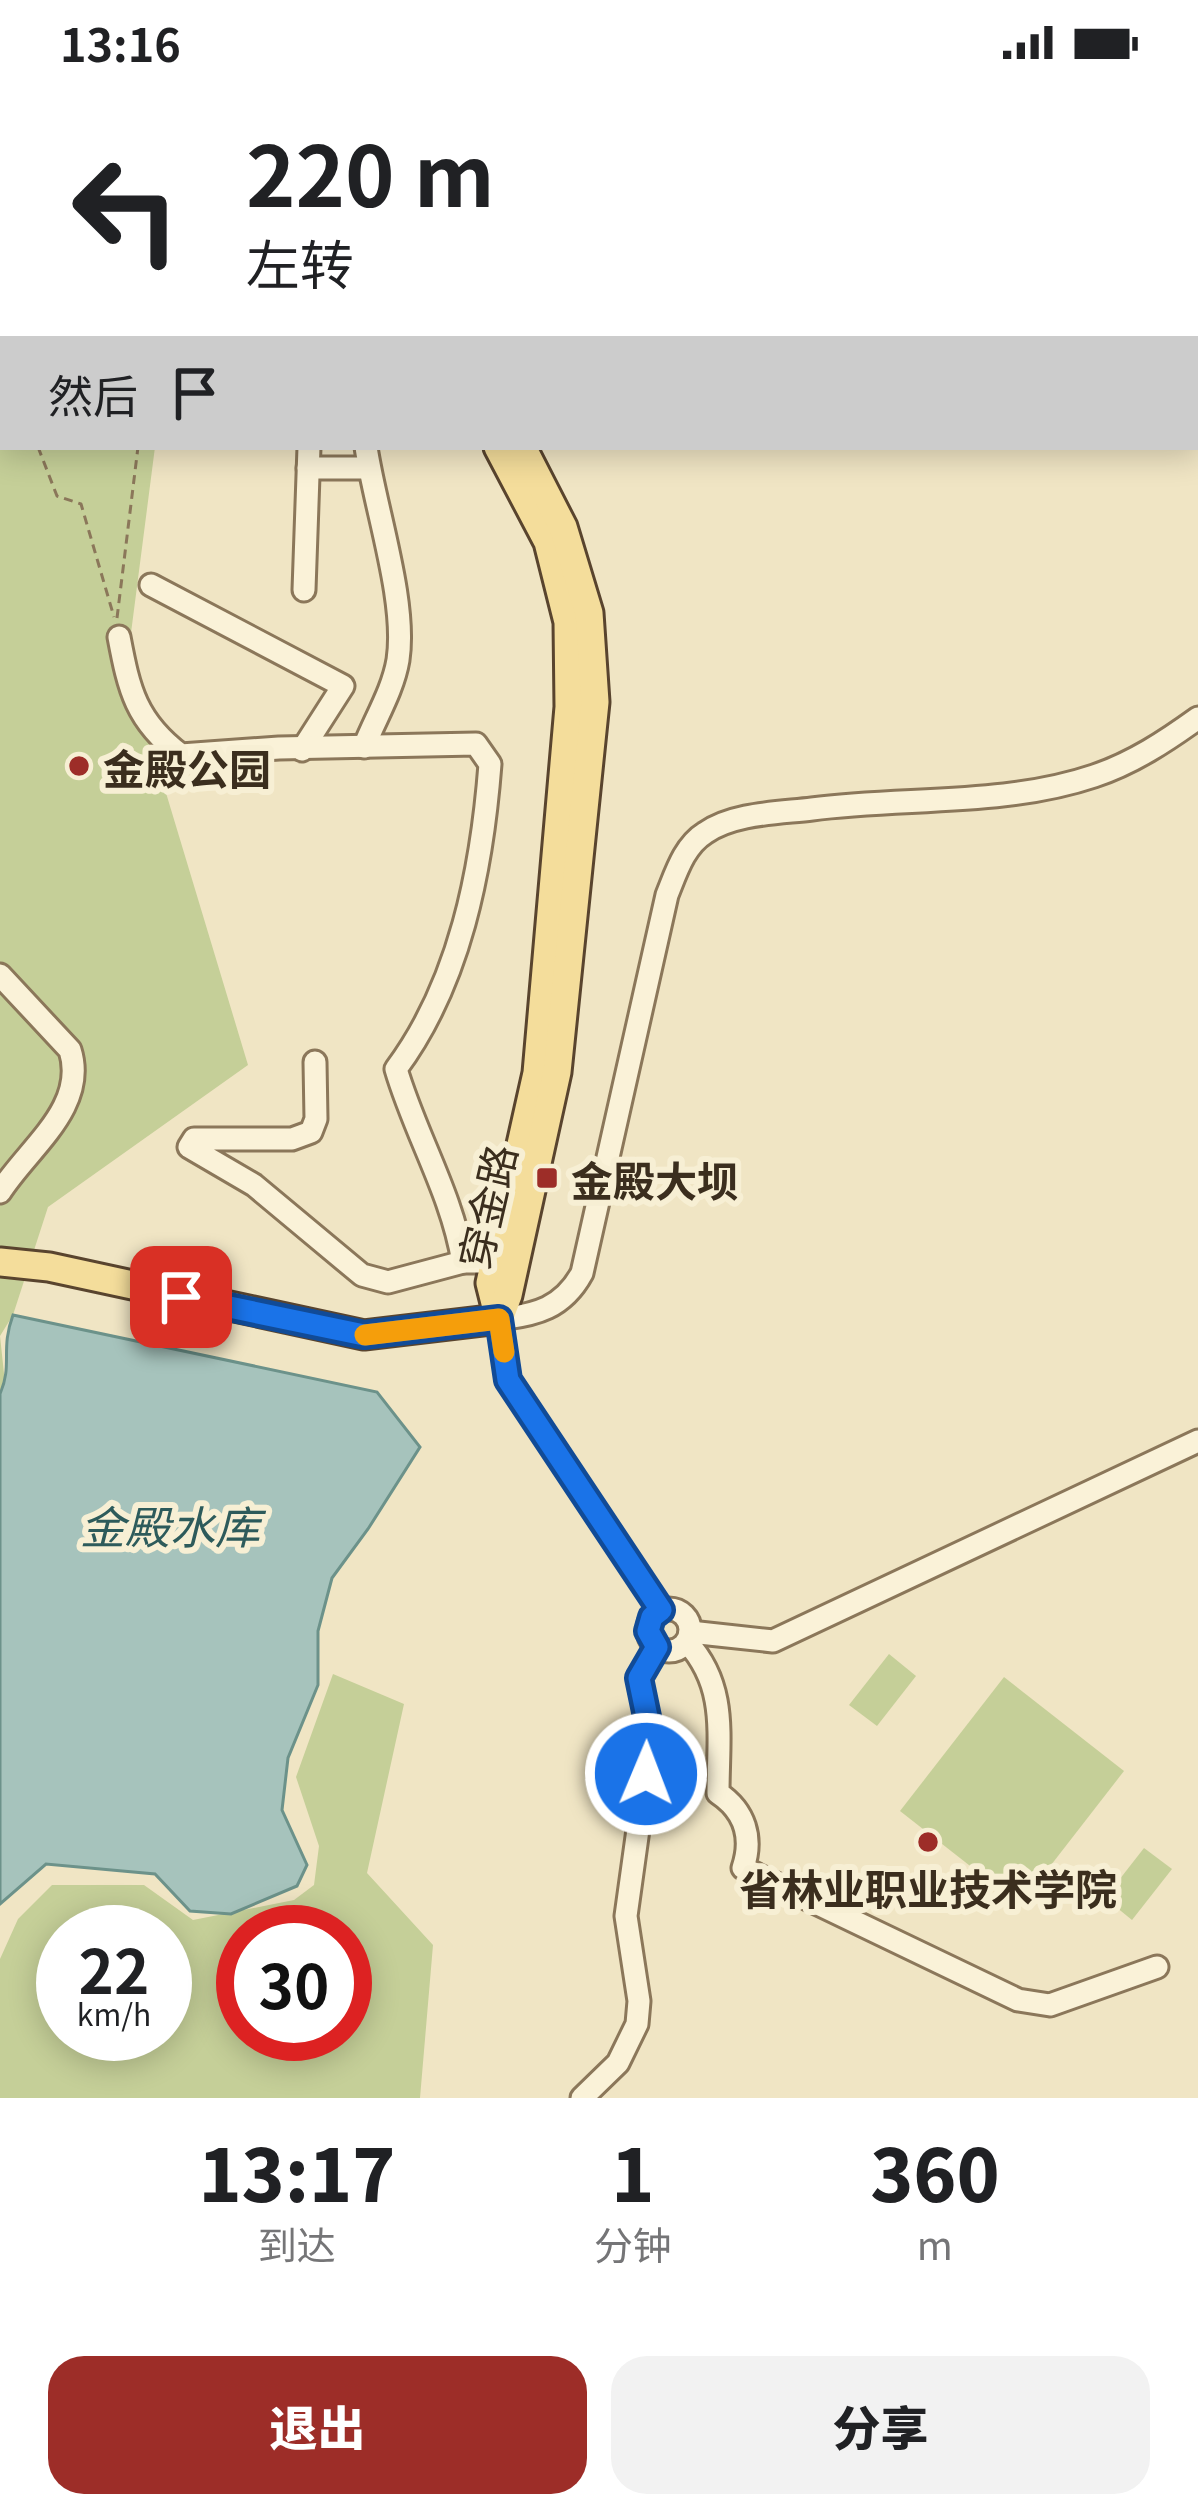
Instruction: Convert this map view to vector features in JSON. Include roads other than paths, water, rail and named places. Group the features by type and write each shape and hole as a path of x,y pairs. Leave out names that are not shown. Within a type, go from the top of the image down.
{"main road":[{"name":"穿金路","path":"499,1319 490,1283 537,1073 569,707 568,622 548,542 500,450"},
{"name":"穿金路","path":"499,1319 557,1072 595,702 589,613 563,527 524,450"},
{"path":"0,1262 49,1268 364,1335 499,1319"}],"street":[{"path":"304,590 309,458 367,457 397,608 399,656 393,682 364,747"},
{"path":"151,585 343,686 302,750"},
{"path":"118,637 129,691 154,735 181,755 476,744 490,764 484,845 438,1004 396,1069 408,1110 457,1226 463,1262"},
{"path":"661,1610 508,1380 499,1319 550,1309 572,1291 582,1274 667,895 681,862 708,830 767,814 879,800 1003,795 1091,777 1149,752 1198,718"},
{"path":"0,975 70,1050 75,1082 60,1114 0,1192"},
{"path":"315,1062 316,1119 311,1132 292,1139 194,1139 189,1147 254,1186 362,1275 388,1282 463,1262 496,1262"},
{"path":"657,1647 674,1650 688,1637 772,1641 1198,1441"},
{"path":"657,1647 648,1631 652,1617 672,1608 685,1615 688,1637 706,1663 717,1693 718,1793 735,1807 745,1826 748,1847 742,1868 1018,2000 1050,2005 1157,1967"},
{"path":"582,2098 618,2063 637,2024 639,2001 626,1916 651,1736 639,1678 657,1647"}],"water":[{"name":"金殿水库","path":"13,1315 377,1392 420,1447 332,1578 318,1631 318,1685 288,1758 282,1810 307,1865 297,1886 252,1905 216,1905 216,1913 192,1911 192,1905 184,1905 155,1874 46,1864 0,1904 0,1394"}],"place":[{"name":"金殿公园","path":"79,766"},
{"name":"金殿大坝","path":"547,1178"},
{"name":"省林业职业技术学院","path":"928,1842"}]}
